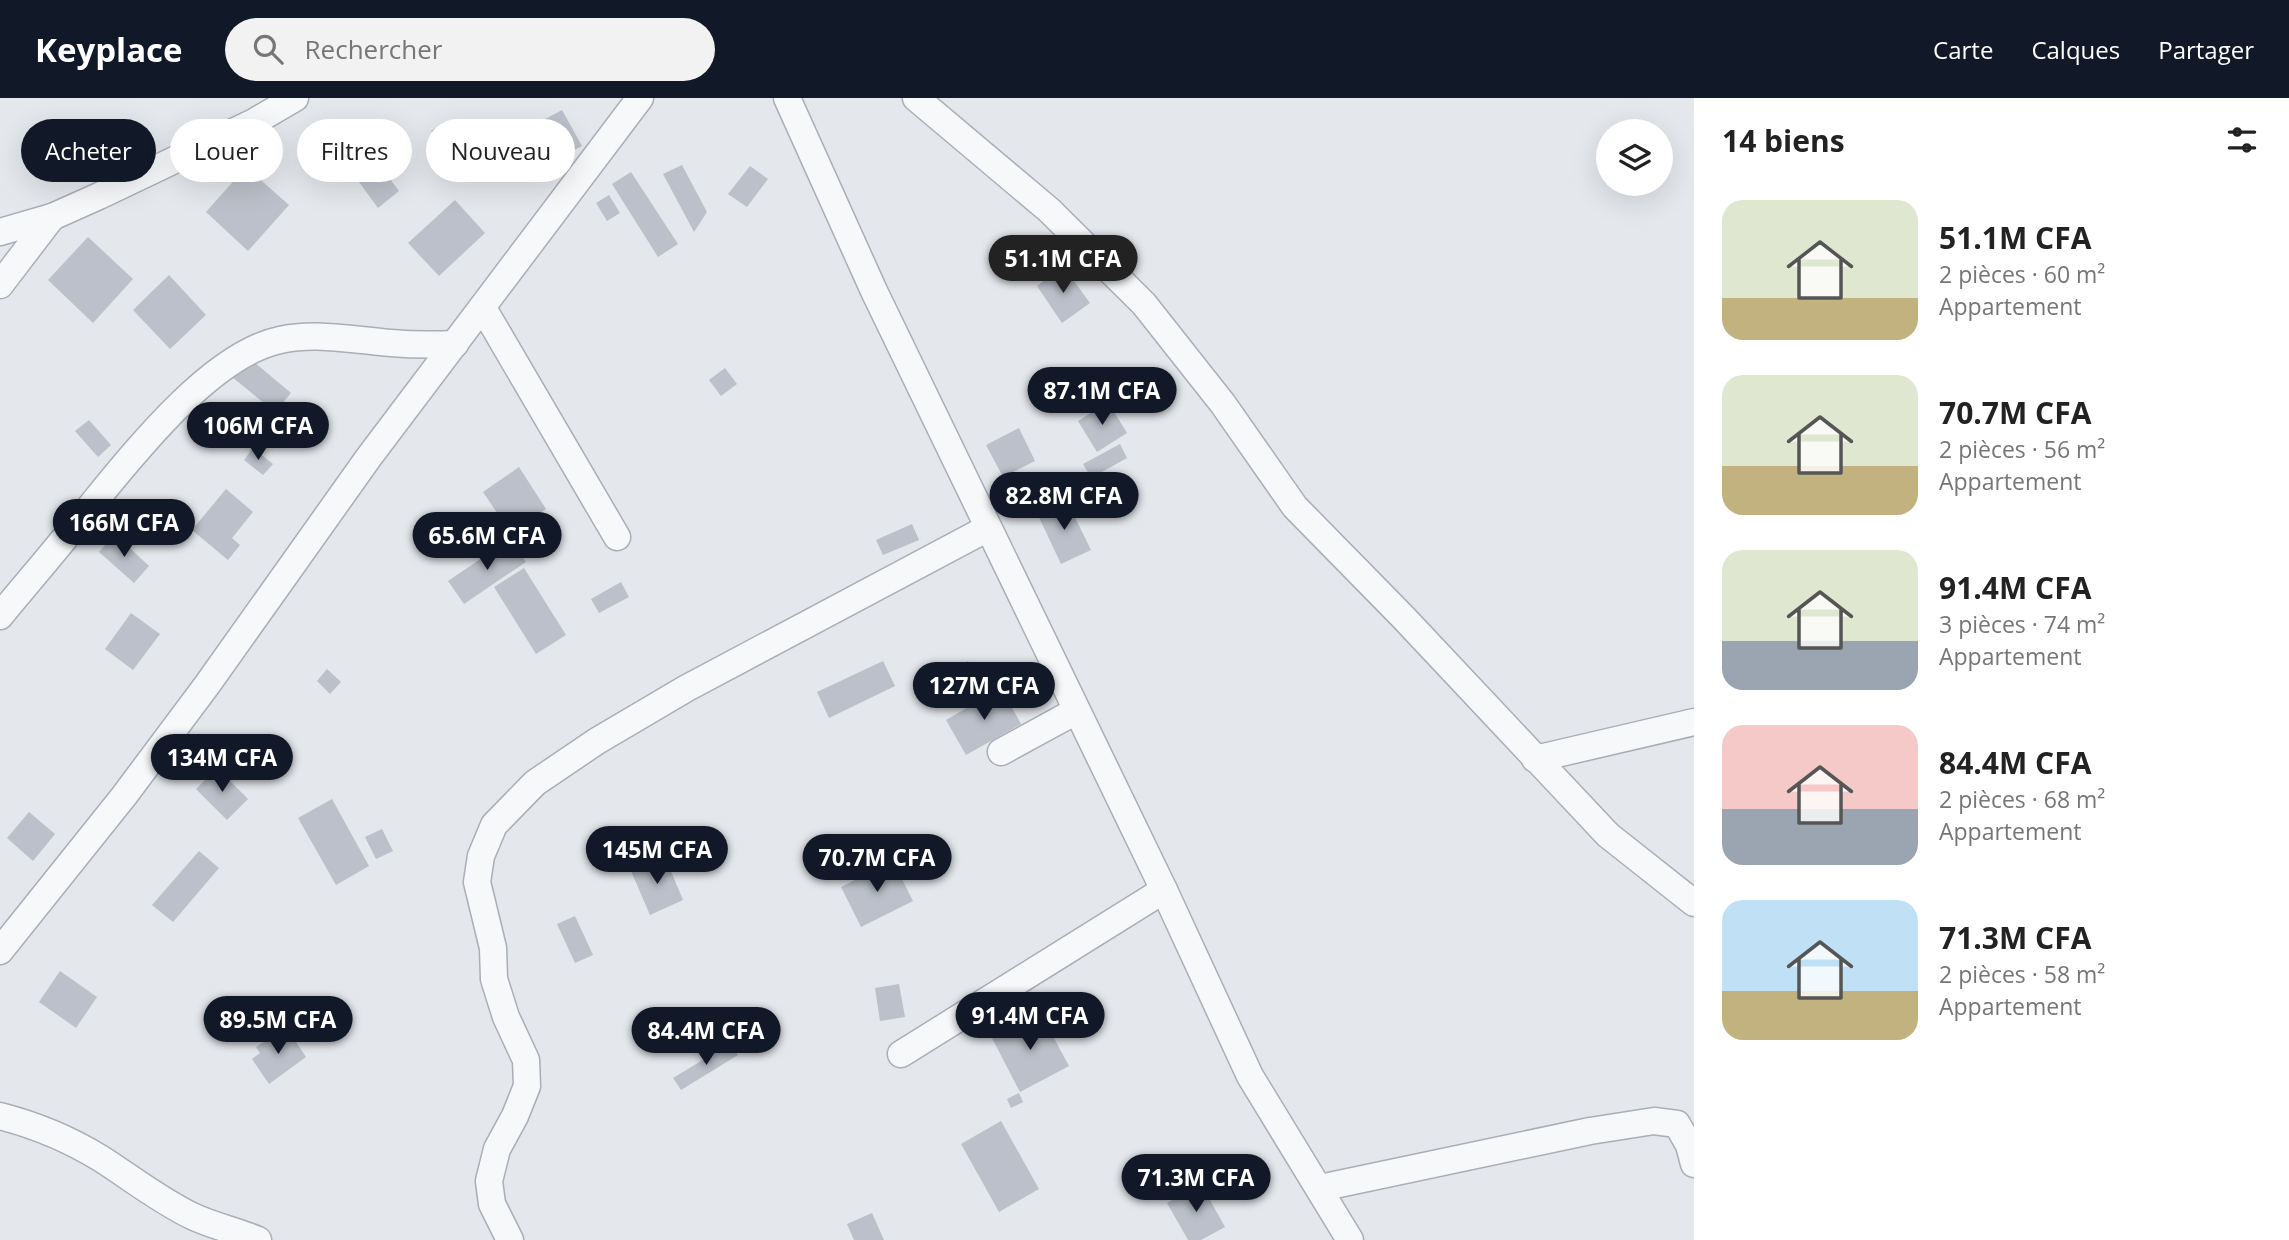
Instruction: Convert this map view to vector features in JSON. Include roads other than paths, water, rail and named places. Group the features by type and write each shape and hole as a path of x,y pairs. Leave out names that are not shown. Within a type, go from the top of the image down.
{"street":[{"path":"0,232 52,218 231,133 295,98"},
{"path":"0,951 165,741 361,469 640,98"},
{"path":"787,98 874,291 1164,890 1250,1076 1350,1240"},
{"path":"916,98 1049,211 1144,304 1223,404 1295,507 1403,617 1608,835 1694,902"},
{"path":"0,285 52,218"},
{"path":"483,309 617,537"},
{"path":"0,616 142,443 199,387 249,353 279,340 309,337 426,346 454,344"},
{"path":"510,1240 492,1203 489,1181 497,1149 527,1086 526,1060 506,1017 495,979 494,948 477,882 481,856 494,825 535,783 597,741 687,688 988,528"},
{"path":"1001,752 1076,711"},
{"path":"1535,759 1694,722"},
{"path":"901,1054 1164,890"},
{"path":"0,1116 24,1122 62,1138 193,1216 258,1240"},
{"path":"1320,1188 1590,1131 1654,1121 1677,1124 1689,1144 1694,1164"}]}
